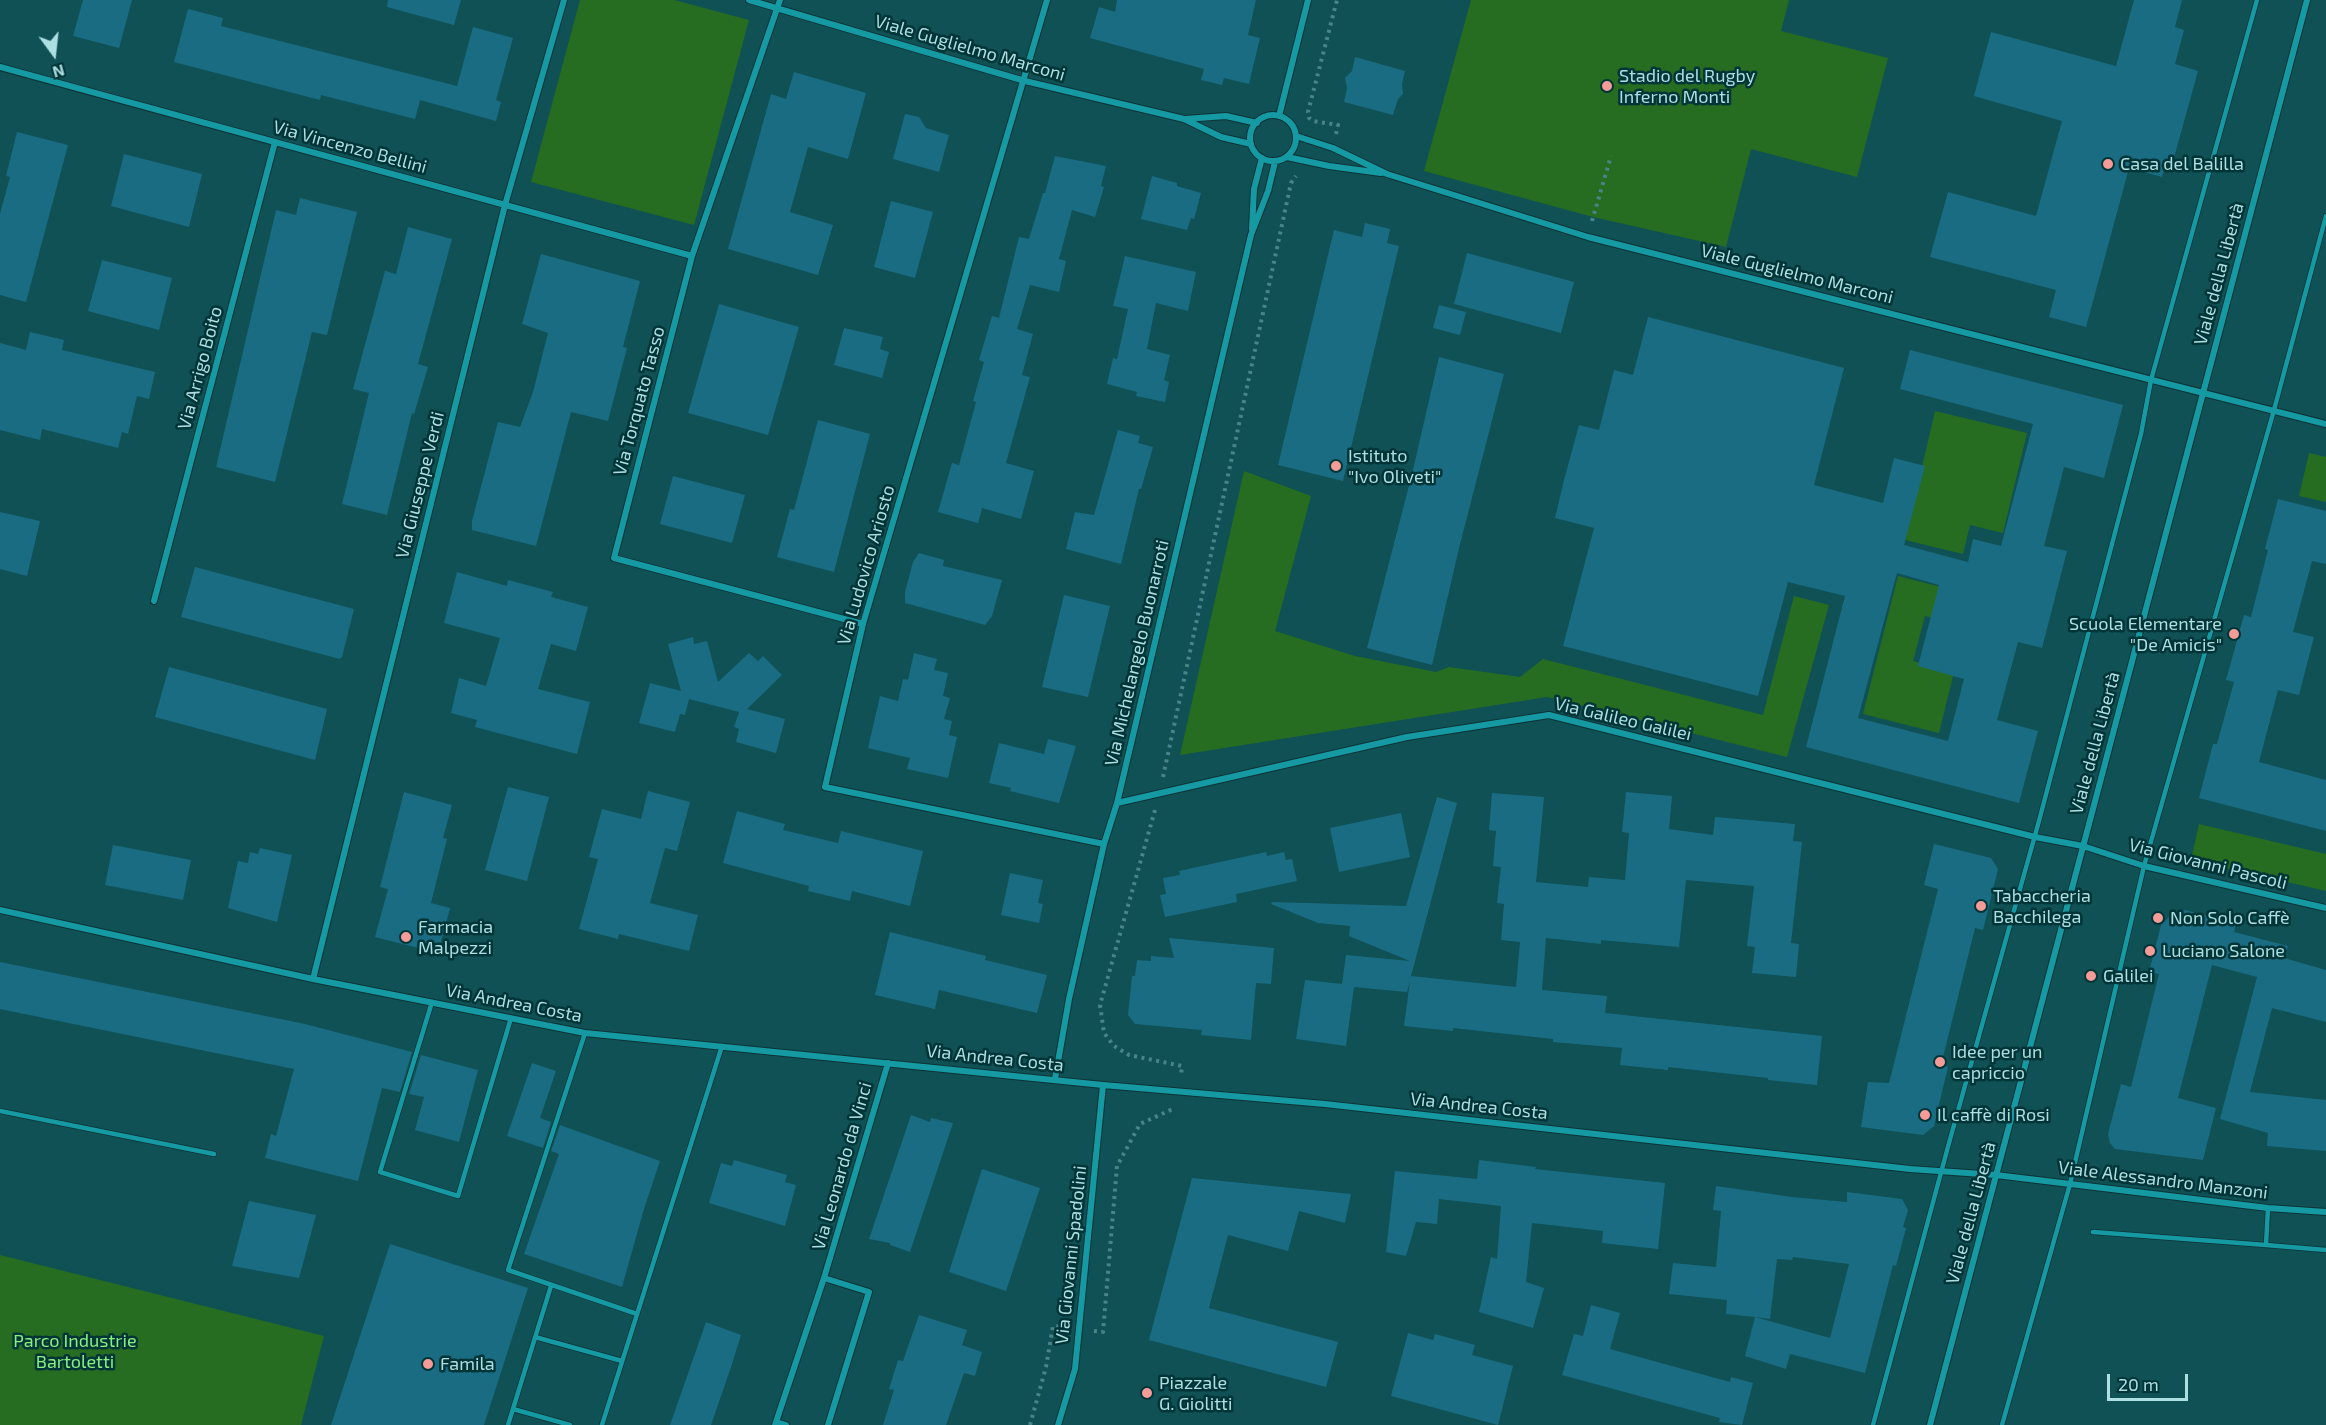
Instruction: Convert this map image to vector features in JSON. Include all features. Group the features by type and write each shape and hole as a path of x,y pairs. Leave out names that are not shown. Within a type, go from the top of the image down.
{"street":[{"name":"Via Giuseppe Verdi","path":"313,978 505,205 564,0"},
{"name":"Viale Guglielmo Marconi","path":"750,0 779,4 1025,81 1184,119 1221,137 1251,144"},
{"name":"Via Ludovico Ariosto","path":"1047,0 864,624 825,787 1104,844"},
{"path":"1279,116 1308,0"},
{"name":"Viale della Libertà","path":"1930,1425 2307,0"},
{"name":"Via Torquato Tasso","path":"779,4 692,256 614,558 864,624"},
{"name":"Via Vincenzo Bellini","path":"0,67 692,256"},
{"name":"Viale Guglielmo Marconi","path":"1184,119 1226,116 1257,123"},
{"path":"1267,116 1279,116 1289,122 1296,136 1293,150 1287,157 1275,162 1256,154 1251,144 1251,133 1257,123 1267,116"},
{"name":"Viale Guglielmo Marconi","path":"1296,136 1333,148 1387,174 1588,237 2326,424"},
{"name":"Via Arrigo Boito","path":"154,602 275,142"},
{"name":"Viale Guglielmo Marconi","path":"1287,157 1329,166 1387,174"},
{"name":"Via Michelangelo Buonarroti","path":"1251,236 1254,189 1262,158"},
{"name":"Via Michelangelo Buonarroti","path":"1055,1079 1068,999 1104,844 1117,803 1251,236 1268,191 1275,162"},
{"name":"Via Galileo Galilei","path":"1117,803 1407,736 1549,715 2035,837 2083,846"},
{"name":"Via Giovanni Pascoli","path":"2083,846 2144,866 2326,908"},
{"name":"Via Andrea Costa","path":"0,910 313,978 585,1033 1336,1106 1941,1172 1996,1175"},
{"name":"Via Leonardo da Vinci","path":"786,1425 775,1424 824,1278 888,1063"},
{"name":"Via Giovanni Spadolini","path":"1058,1425 1075,1369 1103,1085"},
{"name":"Viale Alessandro Manzoni","path":"1996,1175 2268,1208 2326,1212"},
{"name":"Via Leonardo da Vinci","path":"824,1278 869,1292 828,1425"}],"lane":[{"path":"1873,1425 2035,837 2138,445 2151,380 2257,0"},
{"path":"2002,1425 2070,1184 2144,866 2274,410 2326,216"},
{"path":"432,1002 380,1172 458,1196 511,1018"},
{"path":"585,1033 508,1270 637,1314"},
{"path":"602,1425 722,1046"},
{"path":"0,1111 214,1154"},
{"path":"2266,1245 2268,1208"},
{"path":"2093,1232 2326,1250"},
{"path":"508,1425 551,1286"},
{"path":"535,1337 622,1361"},
{"path":"513,1409 570,1425"}],"path":[{"path":"1333,148 1338,125 1313,121 1309,118 1308,112 1336,0"},
{"path":"1588,237 1611,156"},
{"path":"1030,1425 1046,1367 1053,1326 1103,1332 1117,1166 1140,1124 1177,1108 1182,1066 1129,1055 1114,1047 1104,1033 1100,1005 1160,793 1291,183 1293,177 1298,176"}],"green space":[{"path":"580,0 674,0 749,20 694,225 531,182"},
{"name":"Stadio del Rugby Inferno Monti","path":"1471,0 1789,0 1781,31 1888,58 1857,177 1751,149 1726,247 1593,217 1424,171"},
{"path":"1935,411 2027,433 2003,533 1970,525 1963,554 1905,540"},
{"path":"2309,453 2326,457 2326,502 2299,496"},
{"path":"1244,471 1311,496 1275,631 1355,656 1436,672 1449,667 1520,677 1543,659 1763,715 1794,596 1829,605 1787,757 1547,697 1180,755"},
{"path":"1898,576 1961,592 1953,623 1925,616 1913,661 1954,672 1939,733 1863,714"},
{"path":"2199,824 2326,854 2326,891 2191,860"},
{"name":"Parco Industrie Bartoletti","path":"0,1255 324,1336 301,1425 0,1425"}],"building":[{"path":"83,0 132,0 119,48 73,36"},
{"path":"388,0 461,0 454,25 387,7"},
{"path":"1117,0 1256,0 1248,35 1260,38 1249,84 1224,78 1222,85 1201,80 1204,69 1090,38 1099,7 1115,12"},
{"name":"Casa del Balilla","path":"2134,0 2182,0 2175,27 2184,30 2175,64 2198,71 2172,165 2166,163 2162,177 2129,168 2086,327 2049,317 2056,290 1930,257 1948,192 2036,216 2062,121 1974,96 1991,32 2116,66"},
{"path":"188,9 223,18 221,26 457,86 473,27 513,38 496,100 501,102 496,121 420,100 415,119 321,95 320,100 174,62"},
{"path":"1355,57 1405,71 1402,84 1403,94 1398,99 1393,115 1344,102 1347,88 1345,78 1352,71"},
{"path":"794,72 866,93 848,159 808,147 790,212 833,225 818,275 728,249 771,94 786,99"},
{"path":"905,114 919,117 926,128 949,135 939,172 893,159"},
{"path":"17,132 68,145 26,302 0,295 0,214 10,177 6,176"},
{"path":"124,154 202,174 189,227 111,206"},
{"path":"1055,156 1106,166 1101,186 1104,187 1095,217 1072,210 1059,259 1066,261 1059,292 1030,285 1017,329 1033,334 1022,375 1030,377 1006,463 1034,471 1021,519 982,508 978,523 938,512 952,463 959,465 984,362 979,360 992,316 999,318 1019,237 1029,239"},
{"path":"1152,176 1201,193 1194,219 1191,218 1187,230 1141,219"},
{"path":"300,198 357,212 327,335 312,332 275,482 216,467 276,210 296,215"},
{"path":"891,201 933,212 915,278 874,267"},
{"path":"1365,223 1390,229 1387,243 1399,246 1343,481 1278,465 1334,230 1362,237"},
{"path":"408,227 452,239 418,364 428,367 414,414 412,413 387,515 342,504 369,393 353,389 385,271 396,274"},
{"path":"1467,253 1574,282 1561,333 1454,304"},
{"path":"541,254 640,281 623,347 627,348 608,421 571,412 536,546 472,530 472,521 498,422 520,427 533,392 548,333 522,324"},
{"path":"1125,256 1196,272 1188,311 1156,303 1147,349 1170,355 1164,380 1169,382 1165,402 1136,396 1137,392 1107,384 1113,358 1117,359 1128,309 1113,306"},
{"path":"102,260 172,278 159,330 88,311"},
{"path":"719,304 799,327 768,435 688,413"},
{"path":"1439,305 1466,312 1460,335 1433,328"},
{"path":"1648,317 1844,368 1814,485 1883,503 1894,458 1925,466 1904,545 1968,562 1973,539 2001,546 2033,424 1900,389 1910,350 2123,405 2104,478 2064,467 2044,546 2067,551 2042,648 2018,642 1997,720 2038,731 2019,803 1806,747 1845,596 1788,582 1758,696 1563,646 1594,528 1555,518 1564,480 1579,425 1599,430 1614,370 1633,375","holes":["1897,573 1939,585 1918,666 1964,679 1948,741 1858,718"]},
{"path":"844,328 883,337 880,349 889,352 882,378 834,365"},
{"path":"30,332 64,340 62,350 155,372 149,399 137,396 128,434 122,432 118,448 42,429 40,440 0,430 0,343 26,350"},
{"path":"1439,357 1504,374 1459,548 1432,665 1367,648 1412,474"},
{"path":"818,420 870,434 834,572 777,557 790,509 794,510"},
{"path":"1118,430 1140,436 1138,443 1153,447 1141,489 1139,489 1121,564 1066,549 1075,512 1094,515"},
{"path":"673,476 745,495 732,543 660,524"},
{"path":"2278,499 2326,511 2326,564 2312,561 2293,632 2314,637 2299,695 2278,690 2259,762 2326,780 2326,831 2199,798 2213,744 2217,744 2234,682 2226,680 2244,615 2251,617"},
{"path":"0,512 40,521 27,576 0,569"},
{"path":"919,553 944,560 943,566 1002,580 992,616 985,625 905,603 905,592 913,562"},
{"path":"195,567 354,609 342,657 340,659 181,617"},
{"path":"457,572 507,586 508,580 553,592 551,597 588,607 576,651 551,644 538,689 590,702 577,754 475,727 477,720 451,713 459,678 486,686 500,638 444,623"},
{"path":"1064,595 1110,606 1088,697 1042,687"},
{"path":"693,637 694,644 707,641 718,682 749,653 758,661 763,656 782,675 747,709 785,719 776,753 736,742 739,729 734,727 739,712 689,699 685,715 680,714 675,732 639,723 650,683 681,691 668,644"},
{"path":"914,653 937,659 934,670 948,673 943,696 950,698 944,719 952,721 949,735 957,737 948,778 907,769 910,758 868,748 880,696 898,701 903,679 908,680"},
{"path":"169,667 327,709 315,760 155,717"},
{"path":"1048,739 1076,746 1059,803 1010,791 1011,788 989,783 999,743 1044,754"},
{"path":"508,787 549,797 527,881 485,870"},
{"path":"648,791 690,802 677,851 665,848 650,903 698,915 689,951 619,934 618,939 579,929 598,859 589,857 602,809 641,819"},
{"path":"404,792 452,805 443,838 447,839 431,903 450,908 438,953 375,937 388,889 380,887"},
{"path":"1626,792 1672,796 1669,829 1713,835 1715,817 1795,824 1793,841 1802,842 1791,943 1799,944 1796,977 1752,973 1755,947 1747,946 1754,886 1686,880 1679,947 1601,940 1601,944 1546,938 1542,990 1607,996 1605,1013 1822,1036 1817,1085 1668,1067 1668,1070 1620,1065 1622,1048 1553,1042 1553,1039 1453,1028 1453,1031 1404,1026 1410,981 1407,992 1354,987 1346,1046 1296,1039 1305,980 1342,984 1346,955 1410,961 1349,936 1350,926 1318,923 1271,904 1272,902 1406,906 1437,797 1457,803 1411,976 1516,987 1520,942 1501,940 1504,904 1497,903 1501,867 1493,866 1496,831 1489,830 1492,793 1544,797 1536,882 1588,887 1589,877 1625,880 1629,833 1622,832"},
{"path":"737,811 785,824 783,830 838,843 841,831 923,851 910,906 852,891 850,901 808,891 809,886 723,863"},
{"path":"1401,813 1410,857 1339,872 1330,828"},
{"path":"1934,844 1991,858 1998,869 1983,930 1975,928 1941,1065 1948,1067 1934,1126 1923,1135 1861,1127 1868,1082 1889,1083 1938,889 1924,885"},
{"path":"113,845 191,860 183,900 105,885"},
{"path":"260,848 292,855 277,922 228,908 238,861 248,863 250,852 258,854"},
{"path":"1266,852 1267,856 1284,852 1286,860 1292,859 1297,881 1236,894 1237,902 1165,917 1160,895 1166,894 1163,878 1180,875 1179,871"},
{"path":"1010,873 1043,880 1038,903 1043,904 1039,923 1001,915"},
{"path":"2185,910 2236,923 2234,932 2288,946 2284,958 2326,970 2326,1022 2272,1008 2250,1092 2326,1100 2326,1151 2267,1146 2268,1133 2220,1119 2257,977 2212,965 2178,1098 2216,1108 2203,1160 2115,1149 2110,1143 2108,1134 2121,1084 2131,1087 2159,974 2149,972 2161,925 2173,913"},
{"path":"890,932 986,956 985,960 1047,975 1037,1013 939,990 935,1009 875,995"},
{"path":"1169,938 1274,948 1271,984 1256,983 1251,1040 1201,1035 1202,1030 1135,1024 1128,1015 1132,976 1135,976 1137,960 1151,961 1151,956 1174,958"},
{"path":"0,962 305,1024 412,1052 400,1092 382,1088 358,1181 265,1158 271,1134 276,1136 294,1069 0,1009"},
{"path":"421,1055 478,1070 459,1142 415,1130 424,1097 409,1094"},
{"path":"532,1063 556,1071 540,1118 551,1122 543,1148 507,1136"},
{"path":"911,1115 930,1122 931,1118 953,1123 910,1252 890,1245 890,1243 869,1239"},
{"path":"560,1125 660,1161 622,1287 524,1254 559,1154 551,1151"},
{"path":"734,1160 787,1175 785,1182 796,1185 785,1226 709,1203 721,1163 732,1166"},
{"path":"1479,1160 1536,1167 1535,1169 1665,1183 1658,1249 1602,1243 1603,1231 1532,1223 1526,1282 1544,1288 1533,1328 1479,1312 1491,1257 1497,1259 1501,1206 1439,1199 1437,1224 1416,1222 1406,1256 1386,1252 1395,1171 1477,1179"},
{"path":"982,1169 1040,1188 1006,1291 949,1272"},
{"path":"1192,1178 1351,1194 1345,1223 1299,1211 1288,1251 1228,1235 1209,1308 1338,1342 1326,1387 1149,1340"},
{"path":"1716,1186 1847,1202 1847,1192 1902,1199 1908,1210 1903,1227 1906,1228 1896,1266 1893,1265 1865,1373 1790,1354 1786,1369 1745,1356 1755,1317 1726,1314 1727,1300 1669,1294 1673,1263 1716,1267 1721,1211 1713,1210","holes":["1793,1257 1849,1264 1830,1338 1755,1317 1770,1319 1777,1259 1792,1260"]},
{"path":"249,1201 316,1215 299,1278 232,1266"},
{"path":"390,1244 528,1288 484,1425 331,1425"},
{"path":"1591,1305 1620,1313 1610,1349 1730,1382 1731,1377 1753,1383 1742,1425 1719,1422 1720,1418 1562,1375 1574,1334 1583,1336"},
{"path":"919,1315 967,1330 962,1345 982,1352 975,1376 964,1373 946,1425 883,1425 894,1390 889,1389 898,1360 903,1361"},
{"path":"706,1322 741,1335 711,1425 670,1425"},
{"path":"1408,1333 1433,1340 1435,1334 1475,1345 1472,1355 1513,1366 1498,1425 1391,1396"}],"place":[{"name":"Stadio del Rugby Inferno Monti","path":"1607,86"},
{"name":"Casa del Balilla","path":"2108,164"},
{"name":"Istituto \"Ivo Oliveti\"","path":"1336,466"},
{"name":"Scuola Elementare \"De Amicis\"","path":"2234,634"},
{"name":"Tabaccheria Bacchilega","path":"1981,906"},
{"name":"Non Solo Caffè","path":"2158,918"},
{"name":"Farmacia Malpezzi","path":"406,937"},
{"name":"Luciano Salone","path":"2150,951"},
{"name":"Galilei","path":"2091,976"},
{"name":"Idee per un capriccio","path":"1940,1062"},
{"name":"Il caffè di Rosi","path":"1925,1115"},
{"name":"Famila","path":"428,1364"},
{"name":"Piazzale G. Giolitti","path":"1147,1393"}]}
